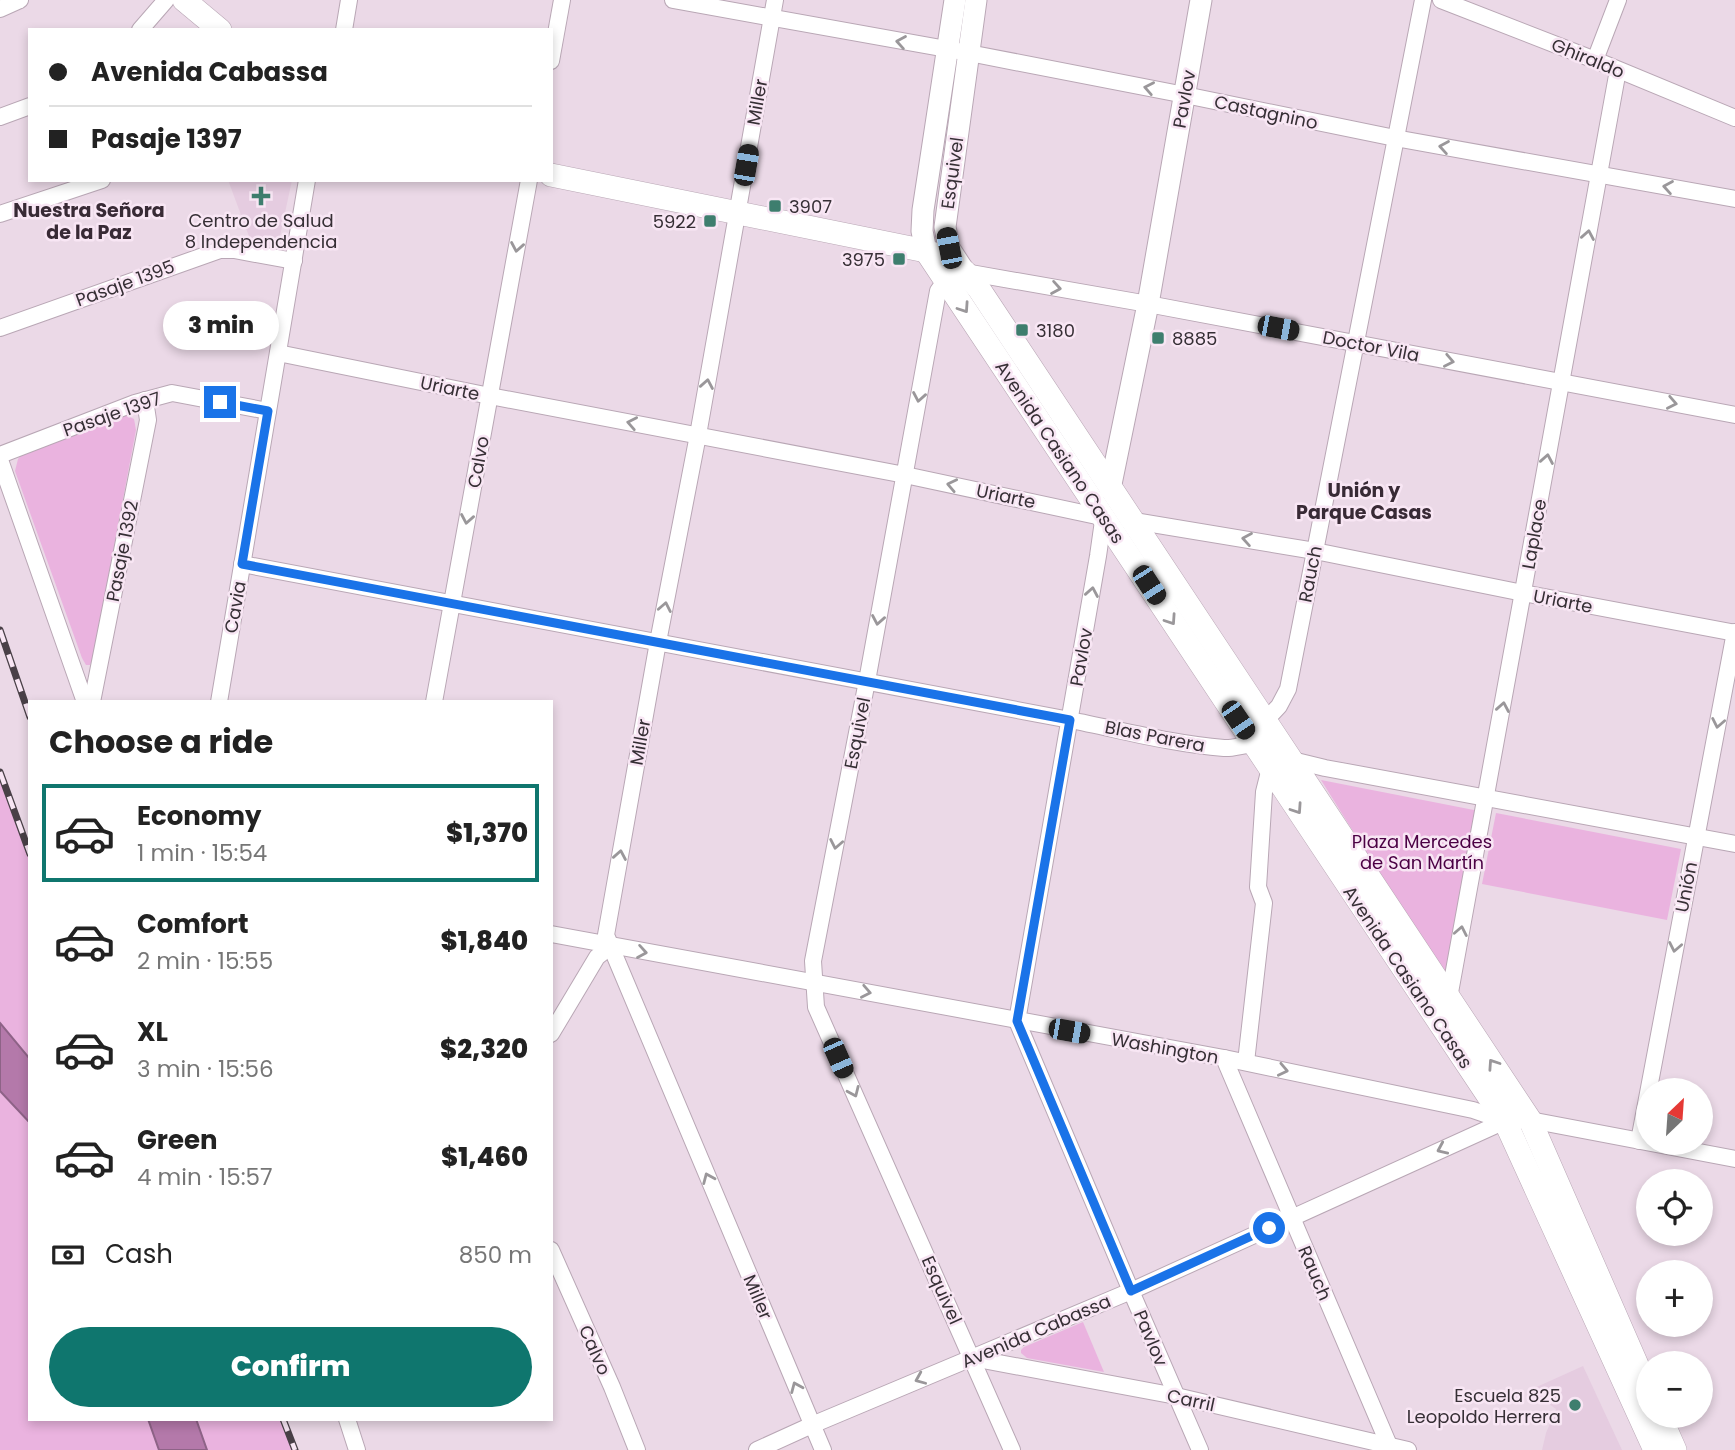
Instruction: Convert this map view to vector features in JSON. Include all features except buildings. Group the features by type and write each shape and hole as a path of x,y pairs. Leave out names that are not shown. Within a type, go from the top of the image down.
{"main road":[{"path":"184,0 218,28"},
{"path":"553,176 926,251"},
{"name":"Avenida Casiano Casas","path":"926,251 994,310 1265,721 1271,756 1505,1121 1656,1450"},
{"name":"Avenida Casiano Casas","path":"955,276 1104,517 1271,756 1449,998 1530,1120 1636,1363"},
{"path":"1665,1428 1675,1450"}],"street":[{"path":"142,28 166,0"},
{"path":"344,28 349,0"},
{"path":"553,50 562,0"},
{"name":"Castagnino","path":"673,0 1185,95 1395,138 1735,199"},
{"name":"Miller","path":"775,0 606,935 823,1450"},
{"name":"Esquivel","path":"955,0 958,52 945,227 955,276 938,291 813,961 816,1007 1012,1450"},
{"name":"Esquivel","path":"926,251 922,231 923,209 958,52 976,0"},
{"name":"Pavlov","path":"1200,1450 1017,1021 1104,517 1148,304 1201,0"},
{"name":"Rauch","path":"1265,721 1279,706 1288,689 1423,0"},
{"name":"Ghiraldo","path":"1441,0 1735,118"},
{"path":"1595,60 1618,0"},
{"name":"Laplace","path":"1449,998 1618,70"},
{"path":"0,117 28,107"},
{"path":"0,214 96,182"},
{"name":"Cavia","path":"219,700 307,182"},
{"name":"Calvo","path":"434,700 530,182"},
{"name":"Pasaje 1395","path":"0,328 220,250 294,261"},
{"name":"Doctor Vila","path":"955,276 1148,304 1735,415"},
{"name":"Uriarte","path":"278,353 905,475 1104,517 1315,551 1735,633"},
{"name":"Pasaje 1397","path":"0,454 145,400 172,393 268,411"},
{"name":"Pasaje 1392","path":"92,700 148,420 145,400"},
{"path":"0,460 84,700"},
{"name":"Blas Parera","path":"242,564 867,681 1185,744 1228,748 1735,844"},
{"name":"Unión","path":"1651,1078 1735,633"},
{"path":"1246,1062 1264,903 1258,887 1264,792 1271,756"},
{"name":"Washington","path":"553,934 1246,1062 1473,1110 1505,1121 1530,1120 1636,1140"},
{"path":"553,1031 597,957 611,946"},
{"name":"Rauch","path":"1224,1058 1390,1448"},
{"name":"Avenida Cabassa","path":"758,1450 1131,1291 1505,1121"},
{"name":"Washington","path":"1713,1155 1735,1159"},
{"name":"Calvo","path":"553,1254 637,1450"},
{"name":"Carril","path":"972,1358 1176,1396 1390,1448 1408,1450"},
{"path":"348,1421 357,1450"}],"shaded area":[{"name":"Centro de Salud 8 Independencia","path":"229,182 292,182 280,236 273,242 250,239"},
{"path":"0,1023 28,1057 28,1121 0,1091"},
{"name":"Escuela 825 Leopoldo Herrera","path":"1583,1366 1622,1450 1542,1450 1556,1409 1530,1390"},
{"path":"149,1421 197,1421 207,1450 159,1450"}],"green space":[{"path":"123,414 134,419 136,430 93,658 90,665 86,665 15,471 18,459 26,449"},
{"path":"0,772 28,849 28,1421 284,1421 295,1450 0,1450"},
{"name":"Plaza Mercedes de San Martín","path":"1321,780 1479,811 1446,980"},
{"name":"Plaza Mercedes de San Martín","path":"1496,813 1681,849 1667,920 1482,884"},
{"path":"1083,1322 1104,1372 1027,1358 1021,1353 1024,1347"}],"railway":[{"path":"0,630 28,711"},
{"path":"0,772 28,849"},
{"path":"284,1421 295,1450"}],"place":[{"name":"Centro de Salud 8 Independencia","path":"261,196"},
{"name":"3907","path":"775,206"},
{"name":"5922","path":"710,221"},
{"name":"3975","path":"899,259"},
{"name":"3180","path":"1022,330"},
{"name":"8885","path":"1158,338"},
{"name":"Escuela 825 Leopoldo Herrera","path":"1575,1405"}],"district":[{"name":"Nuestra Señora de la Paz","path":"89,221"},
{"name":"Unión y Parque Casas","path":"1364,501"}],"route":[{"path":"220,402 268,411 242,564 1070,720 1017,1021 1131,1291 1269,1228"}]}
